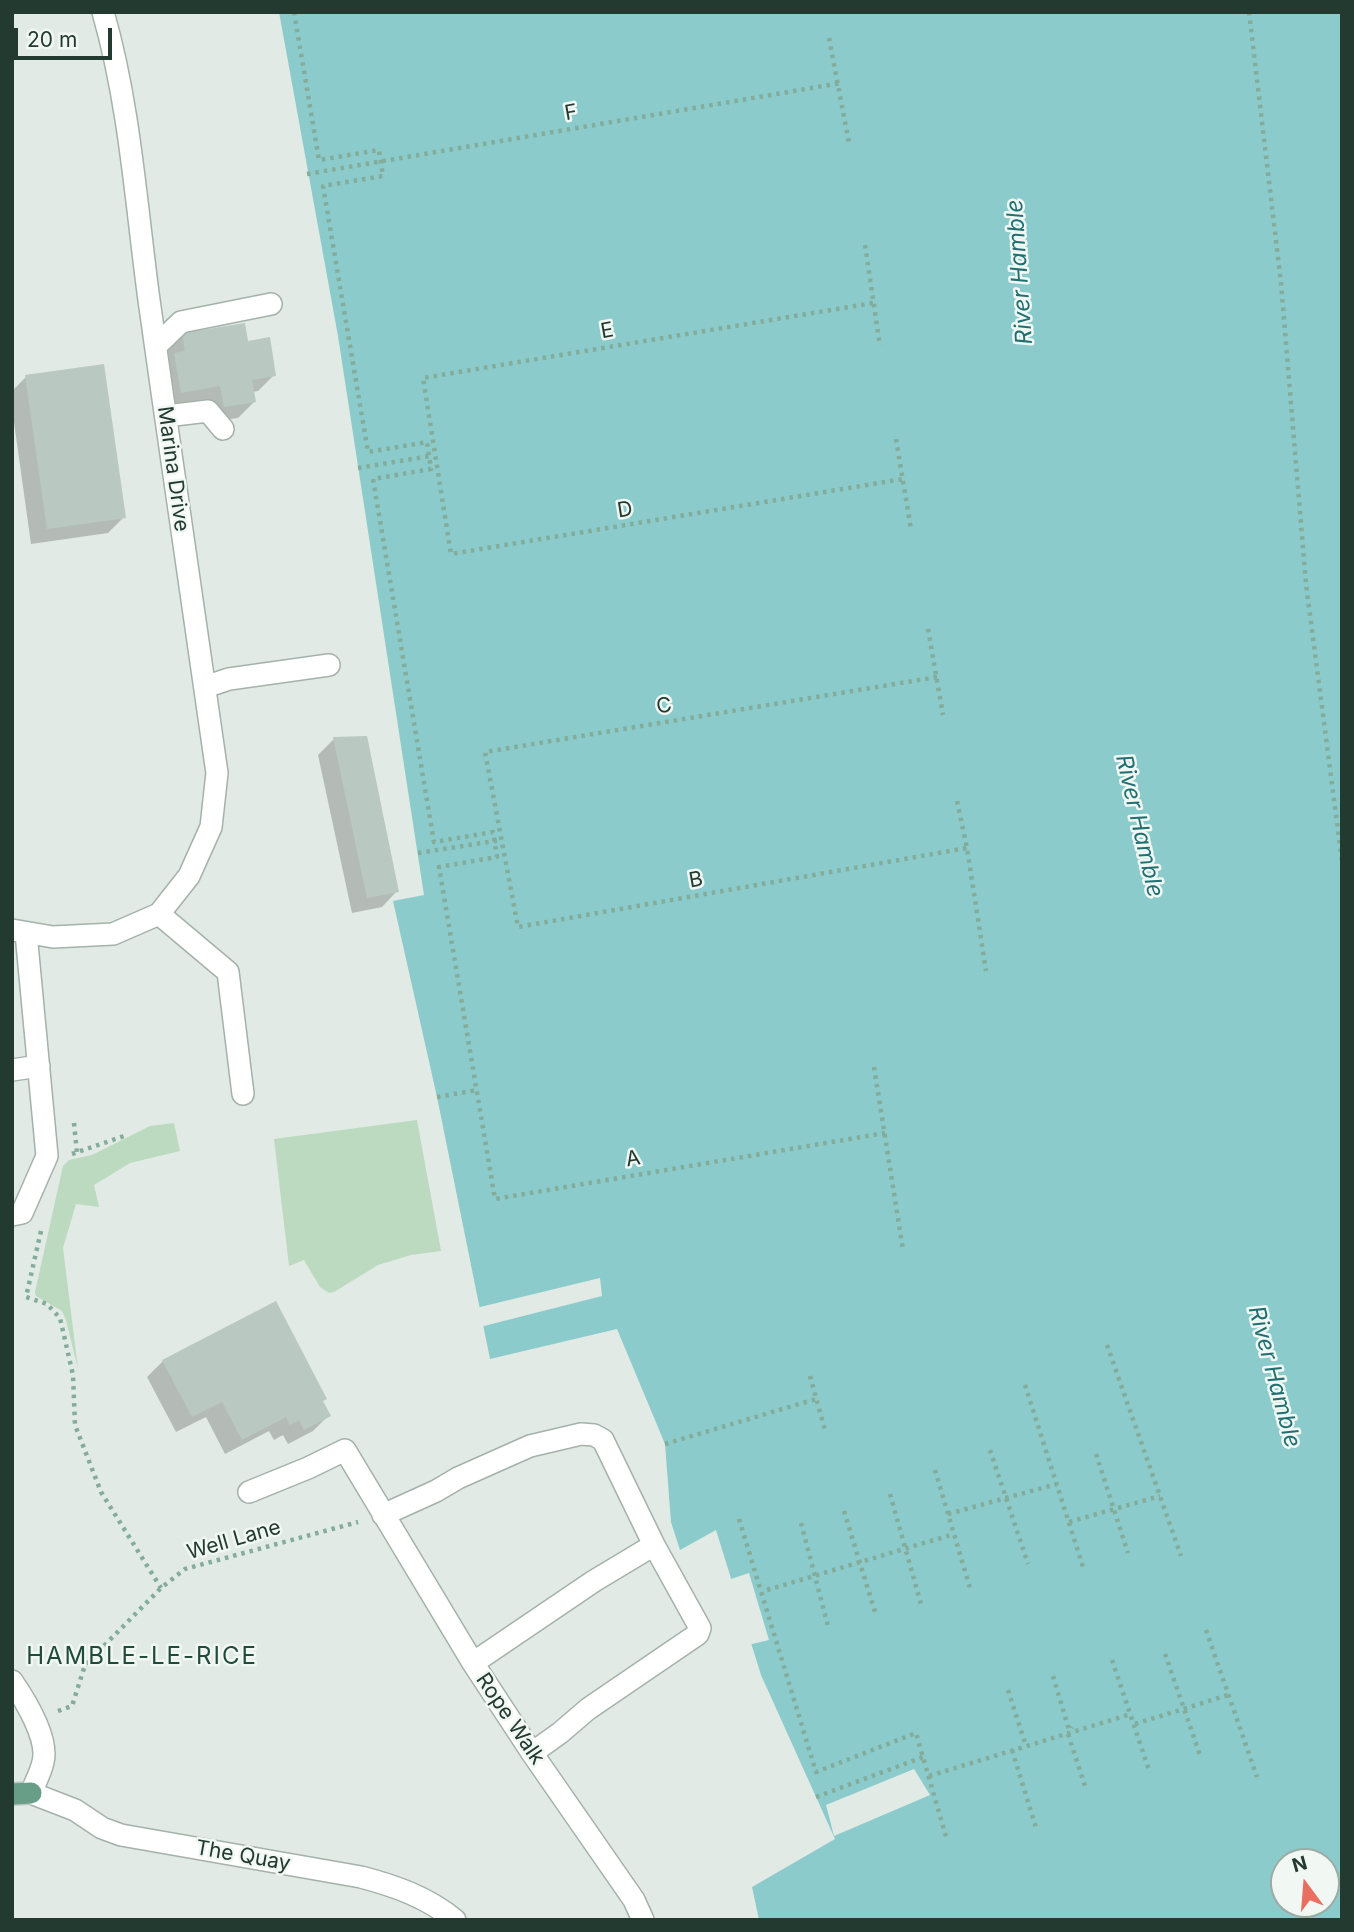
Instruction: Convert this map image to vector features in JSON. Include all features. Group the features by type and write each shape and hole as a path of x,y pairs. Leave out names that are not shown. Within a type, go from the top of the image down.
{"street":[{"name":"Marina Drive","path":"19,931 53,937 113,934 159,914 189,876 211,827 217,773 125,108 114,50 103,12"},
{"path":"156,346 181,322 271,304"},
{"path":"166,416 208,411 223,429"},
{"path":"205,687 229,680 329,665"},
{"path":"159,914 228,972 243,1094"},
{"path":"12,1214 22,1213 47,1156 39,1066 19,931"},
{"path":"12,1070 39,1066"},
{"path":"383,1515 530,1446 582,1434 594,1434 603,1440 654,1545 698,1623 698,1634 588,1709 532,1753"},
{"name":"Rope Walk","path":"249,1492 345,1450 473,1663 634,1900 643,1920"},
{"path":"473,1663 594,1581 654,1545"},
{"path":"15,1690 35,1719 44,1759 22,1793"},
{"name":"The Quay","path":"22,1793 75,1810 102,1828 121,1835 360,1877 397,1887 426,1900 455,1920"}],"path":[{"path":"294,12 319,160 379,150 383,176 323,186 368,452 427,442 432,456 431,469 373,479 434,842 493,832 497,857 439,867 477,1090 437,1097"},
{"path":"1249,12 1282,283 1306,584 1342,861"},
{"path":"829,38 849,143"},
{"name":"F","path":"307,174 839,83"},
{"path":"865,245 880,346"},
{"name":"E","path":"432,456 423,378 873,303"},
{"path":"896,439 911,529"},
{"path":"358,468 432,456"},
{"name":"D","path":"432,456 451,554 903,479"},
{"path":"928,629 943,715"},
{"name":"C","path":"501,840 485,752 937,677"},
{"path":"957,801 986,971"},
{"path":"418,853 501,840"},
{"name":"B","path":"501,840 518,927 967,848"},
{"path":"874,1066 903,1250"},
{"name":"A","path":"477,1090 495,1199 885,1133"},
{"path":"65,1155 127,1135"},
{"path":"43,1223 26,1297 47,1304 60,1318 73,1375 75,1425 101,1492 160,1588"},
{"path":"1107,1345 1181,1556"},
{"path":"810,1376 825,1430"},
{"path":"1025,1385 1083,1567"},
{"path":"665,1444 816,1399"},
{"path":"990,1450 1028,1564"},
{"path":"1096,1454 1128,1553"},
{"path":"935,1470 970,1588"},
{"path":"948,1514 1057,1484"},
{"path":"890,1494 921,1604"},
{"path":"1069,1522 1160,1496"},
{"path":"844,1511 874,1612"},
{"name":"Well Lane","path":"35,1719 72,1706 85,1665 160,1588 185,1569 383,1515"},
{"path":"740,1519 816,1772 916,1734 947,1840"},
{"path":"801,1523 828,1626"},
{"path":"767,1590 954,1534"},
{"path":"1206,1630 1257,1777"},
{"path":"1165,1654 1200,1755"},
{"path":"1112,1660 1150,1773"},
{"path":"1053,1676 1069,1730 1072,1727"},
{"path":"1008,1690 1026,1746"},
{"path":"1135,1724 1228,1695"},
{"path":"929,1776 1128,1715"},
{"path":"1067,1734 1086,1789"},
{"path":"1012,1750 1037,1831"},
{"path":"816,1797 923,1757"}],"green space":[{"path":"417,1120 441,1251 411,1255 378,1265 329,1293 320,1287 304,1260 289,1266 274,1139"},
{"path":"174,1123 180,1151 130,1163 94,1185 99,1207 76,1204 63,1248 78,1369 62,1311 36,1296 35,1292 63,1166 69,1160 92,1155 150,1126"}],"water":[{"name":"River Hamble","path":"279,12 1342,12 1342,1920 759,1920 752,1887 835,1839 761,1675 716,1530 680,1550 671,1522 665,1444 617,1329 490,1359 437,1097 393,901 424,895 338,336"}],"pier":[{"path":"600,1278 602,1296 480,1327 476,1308"},
{"path":"749,1573 769,1640 748,1645 728,1580"},
{"path":"914,1769 930,1795 834,1836 826,1805"}],"building":[{"path":"245,323 248,341 270,337 276,376 252,380 256,402 224,407 220,386 181,393 174,353 185,351 182,333"},
{"path":"104,364 126,518 47,529 25,375"},
{"path":"367,736 399,892 367,898 333,737"},
{"path":"276,1301 327,1399 323,1401 331,1416 304,1430 299,1420 290,1425 286,1417 242,1440 222,1402 192,1417 162,1360"}],"district":[{"name":"HAMBLE-LE-RICE","path":"142,1657"}]}
